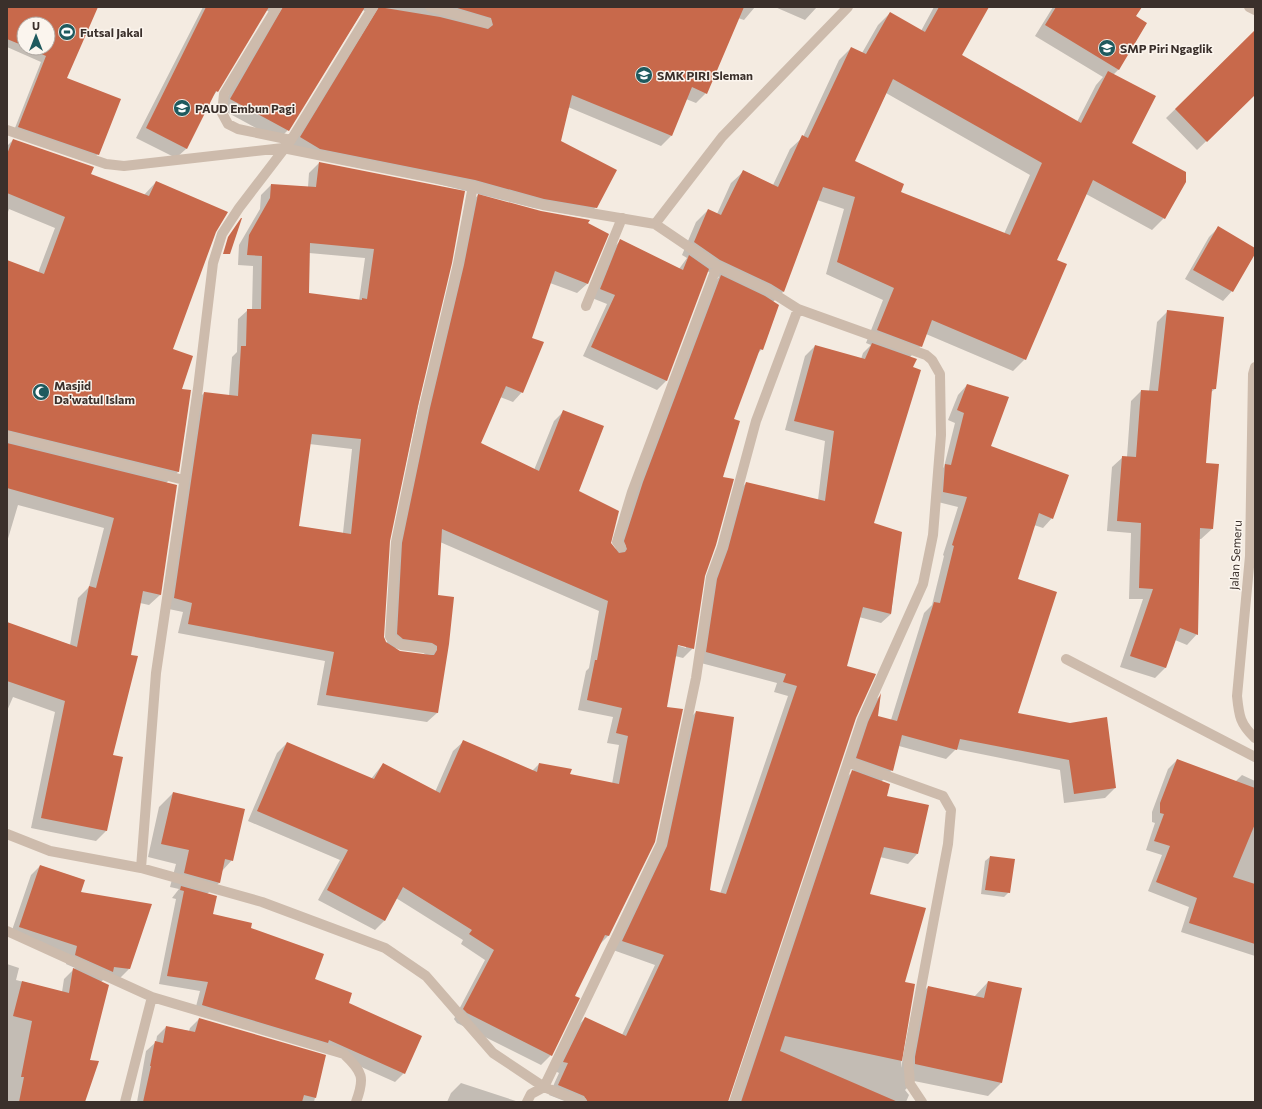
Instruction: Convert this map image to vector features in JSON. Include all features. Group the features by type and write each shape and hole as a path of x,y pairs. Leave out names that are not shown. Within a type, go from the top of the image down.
{"street":[{"path":"276,7 224,94 222,113 228,124 238,129 291,140"},
{"path":"141,868 156,673 213,263 222,234 283,148 291,140 373,7"},
{"path":"430,7 487,23"},
{"path":"655,224 722,137 848,7"},
{"path":"1249,7 1255,10"},
{"path":"7,130 106,164 124,166 283,148 473,186 543,205 655,224 717,266 768,290 798,309 926,355 932,360 940,374 941,435 933,535 922,584 862,720 734,1102"},
{"path":"431,649 401,645 390,638 396,542 424,407 458,264 473,186"},
{"path":"586,306 622,218"},
{"path":"621,547 617,542 632,492 717,266"},
{"path":"527,1102 531,1094 544,1087 661,844 696,678 711,577 722,547 756,420 798,309"},
{"name":"Jalan Semeru","path":"1255,367 1253,374 1250,556 1237,696 1239,715 1244,728 1255,738"},
{"path":"7,436 184,480"},
{"path":"1066,659 1223,742 1255,757"},
{"path":"849,762 943,796 951,810 948,844 908,1057 910,1084 922,1102"},
{"path":"7,834 50,851 141,868 262,902 385,948 426,976 493,1053 544,1087 582,1102"},
{"path":"7,931 152,997 344,1054 358,1067 363,1085 356,1102"},
{"path":"125,1102 152,997"}],"building":[{"path":"7,7 98,7 67,78 121,99 99,155 18,127 46,56 56,56 56,16 16,16 16,43 7,39"},
{"path":"206,7 269,7 218,92 216,91 187,149 146,128"},
{"path":"283,7 365,7 289,131 230,99"},
{"path":"379,7 440,17 488,29 493,25 491,18 454,7 744,7 707,94 692,87 672,136 572,95 561,141 617,170 597,208 544,199 475,180 320,149 300,137"},
{"path":"939,7 989,7 962,55 1081,123 1108,71 1156,96 1132,143 1186,172 1186,182 1165,219 1093,180 1057,260 1067,264 1026,360 932,320 922,347 877,330 894,288 837,262 855,197 823,187 784,292 771,284 720,260 694,242 708,209 721,215 743,170 778,187 802,135 808,138 851,47 866,54 890,12 925,32","holes":["893,79 1042,163 1010,235 901,192 904,184 855,161"]},
{"name":"SMP Piri Ngaglik","path":"1056,7 1142,7 1136,16 1147,23 1119,70 1045,25"},
{"path":"1255,30 1255,95 1207,142 1175,109"},
{"path":"13,139 94,167 91,174 149,196 156,181 228,212 216,232 173,349 193,356 182,389 191,390 179,472 7,430 7,260 44,274 65,217 7,193 7,154"},
{"path":"319,162 465,191 452,263 418,406 390,541 384,637 386,642 400,651 434,655 437,650 437,646 432,643 403,639 397,634 402,543 430,408 464,265 478,194 541,211 590,220 588,223 609,234 588,284 555,271 532,338 544,342 523,393 506,386 481,443 539,471 563,410 604,426 579,491 619,511 611,543 619,553 625,552 627,549 624,541 643,482 721,275 765,296 779,305 763,350 760,349 734,419 740,421 723,477 734,479 716,545 705,576 694,649 678,645 667,707 683,709 655,842 609,936 605,935 575,996 580,998 552,1056 467,1013 463,1009 494,950 469,934 472,930 403,887 385,921 327,890 348,850 257,811 287,742 374,779 383,763 440,793 463,740 537,772 539,763 572,769 570,774 619,784 628,736 616,733 622,708 587,700 595,660 597,660 608,601 442,529 438,595 454,597 449,644 438,713 326,695 334,652 188,624 192,603 174,598 204,392 238,396 241,346 246,346 247,309 261,309 262,256 247,255 249,235 270,198 271,184 316,187","holes":["310,243 374,249 367,299 362,298 362,300 309,293","312,434 361,439 351,534 299,526"]},
{"path":"241,218 230,254 223,254 228,237"},
{"path":"1218,226 1255,248 1255,254 1233,292 1193,270"},
{"path":"620,239 683,270 689,255 709,269 667,381 591,347 615,295 600,289"},
{"path":"1167,310 1224,317 1216,389 1212,389 1206,463 1219,464 1213,529 1200,528 1198,635 1180,628 1166,668 1130,656 1153,589 1139,588 1141,523 1117,521 1122,456 1136,457 1141,390 1158,391"},
{"path":"872,343 917,359 913,367 921,370 874,523 902,532 891,614 863,607 847,666 876,674 856,718 728,1102 588,1102 584,1096 558,1085 568,1063 563,1062 585,1017 626,1036 664,955 622,941 667,846 696,711 734,717 710,890 726,894 797,686 783,682 786,674 706,652 717,579 728,549 746,482 825,501 834,431 794,421 815,345 865,359"},
{"path":"967,384 1009,397 991,446 1069,475 1053,519 1039,513 1018,579 1057,592 1018,713 1070,723 1107,717 1116,788 1074,794 1069,760 960,739 957,750 902,735 893,771 856,758 868,722 881,693 878,716 897,721 934,602 940,603 954,546 952,545 967,497 943,492 945,464 951,465 964,413 957,410"},
{"path":"7,443 177,485 161,595 143,591 131,655 138,656 113,755 123,757 107,831 41,818 65,701 7,681 7,622 77,647 89,586 96,588 114,518 7,488"},
{"path":"1177,759 1255,788 1255,824 1233,877 1255,884 1255,944 1189,923 1197,898 1156,882 1170,846 1154,841 1164,814 1160,813 1160,803"},
{"path":"852,770 890,784 887,796 929,805 918,854 884,847 870,894 926,908 905,982 915,984 902,1061 785,1036 780,1051 898,1102 741,1102"},
{"path":"173,792 245,809 233,861 225,859 220,883 184,873 189,850 161,844"},
{"path":"990,856 1015,859 1010,893 985,890"},
{"path":"40,865 85,880 81,892 152,904 130,969 114,967 113,972 75,955 77,946 19,927"},
{"path":"181,886 217,896 213,914 252,923 251,928 324,954 315,979 352,993 349,1003 422,1036 405,1074 329,1040 328,1043 202,1005 208,982 167,976 184,891 180,890"},
{"path":"73,968 109,985 90,1060 99,1061 85,1102 19,1102 24,1077 21,1077 32,1021 13,1016 22,981 69,993"},
{"path":"988,981 1022,988 1002,1083 915,1064 928,986 984,998"},
{"path":"199,1018 326,1055 316,1098 304,1095 302,1102 143,1102 155,1041 163,1043 166,1026 195,1032"}],"place":[{"name":"Futsal Jakal","path":"67,32"},
{"name":"SMP Piri Ngaglik","path":"1107,48"},
{"name":"SMK PIRI Sleman","path":"644,75"},
{"name":"PAUD Embun Pagi","path":"182,108"},
{"name":"Masjid Da'watul Islam","path":"41,392"}]}
